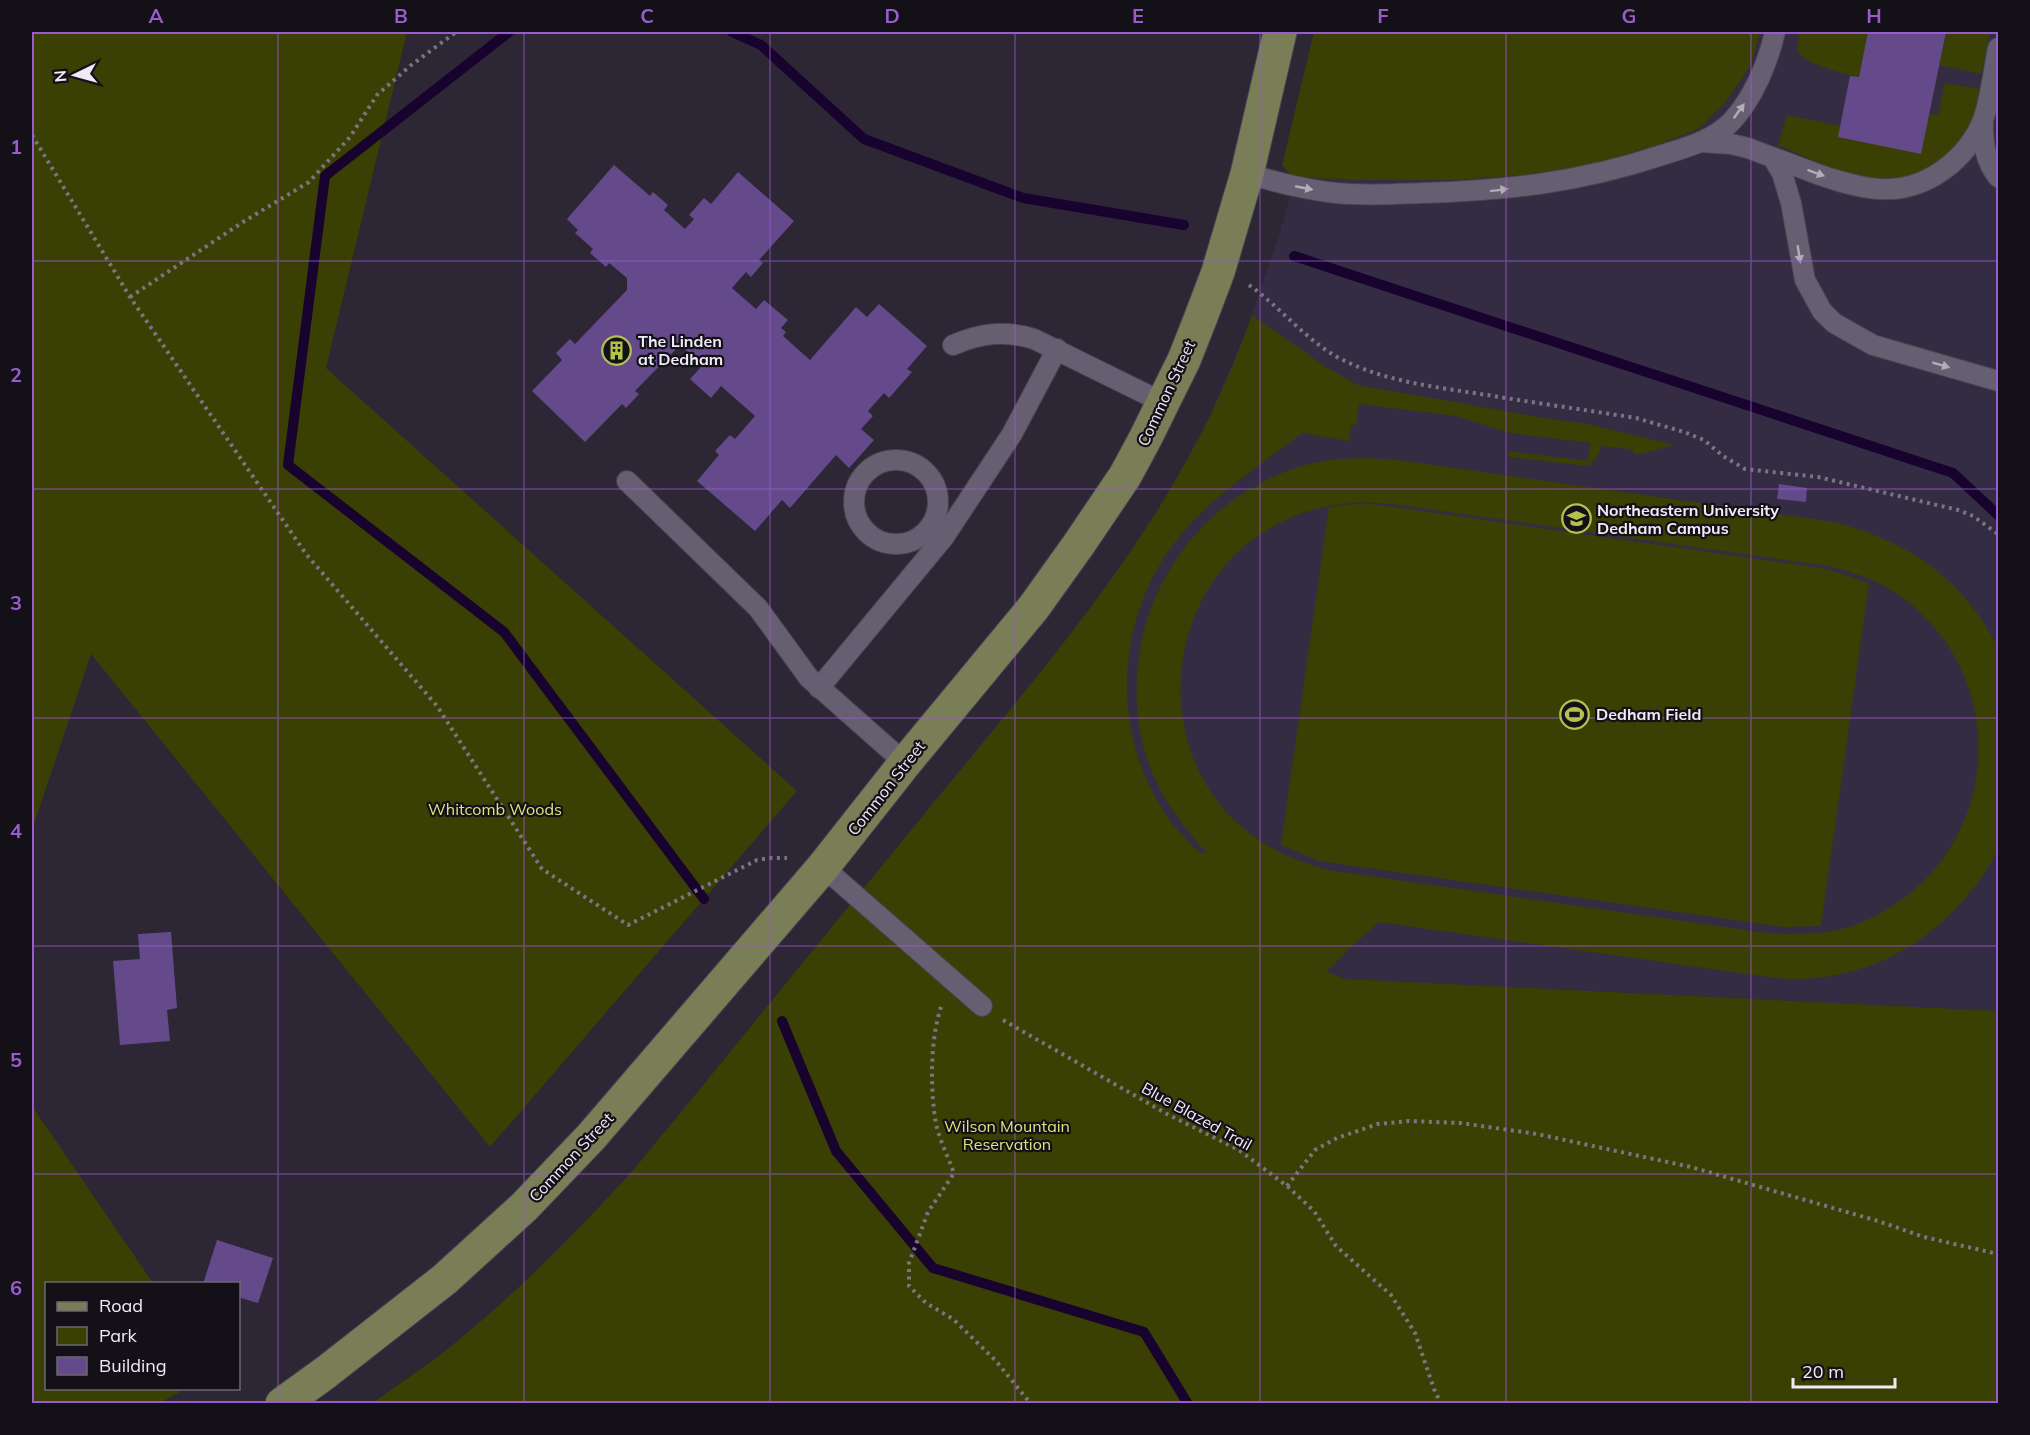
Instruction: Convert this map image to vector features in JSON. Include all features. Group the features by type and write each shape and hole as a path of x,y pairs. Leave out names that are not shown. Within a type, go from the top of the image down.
{"main road":[{"name":"Common Street","path":"282,1404 445,1279 524,1208 631,1092 823,867 905,763 1034,607 1125,476 1184,360 1218,272 1247,174 1280,32"}],"lane":[{"path":"1247,174 1307,189 1369,195 1484,191 1579,178 1637,164 1700,142 1731,121 1743,106 1764,67 1775,32"},
{"path":"1700,142 1731,144 1748,148 1855,186 1891,190 1927,180 1963,154 1975,137 1983,120 1998,48"},
{"path":"1983,120 1985,150 1989,163 1998,177"},
{"path":"1773,158 1782,173 1791,203 1805,280 1822,311 1834,323 1873,345 1998,381"},
{"path":"953,345 974,337 998,333 1017,334 1057,349 1164,402"},
{"path":"819,688 1012,435 1057,349"},
{"path":"902,460 926,473 934,484 939,529 923,534 911,542 897,545 883,543 871,536 861,526 855,513 854,499 858,485 865,474 875,465 902,460"},
{"path":"627,481 758,608 799,665 819,688 905,763"},
{"path":"823,867 982,1006"}],"path":[{"path":"130,297 243,222 309,182 350,137 376,95 456,32"},
{"path":"32,135 130,297 306,554 437,706 542,869 628,926 757,860 781,857 823,867"},
{"path":"1218,272 1249,285 1318,345 1355,366 1374,373 1415,384 1659,423 1704,440 1723,456 1745,469 1818,477 1958,510 1973,516 1998,534"},
{"path":"954,983 942,1003 936,1021 932,1075 936,1125 954,1173 928,1212 909,1263 909,1286 926,1303 953,1319 996,1361 1031,1404"},
{"name":"Blue Blazed Trail","path":"982,1006 1167,1114 1239,1150 1287,1186 1314,1211 1335,1246 1391,1295 1415,1333 1441,1404"},
{"path":"1287,1186 1315,1150 1337,1138 1378,1124 1409,1121 1460,1123 1537,1134 1691,1167 1878,1221 1924,1237 1998,1254"}],"shaded area":[{"name":"Northeastern University Dedham Campus","path":"1328,32 1998,32 1998,1011 1345,979 922,816 1070,636 1118,571 1165,500 1207,423 1245,334 1279,236 1305,140"}],"green space":[{"name":"Whitcomb Woods","path":"32,32 407,32 326,368 797,791 490,1147 91,654 32,830"},
{"path":"1314,32 1760,32 1751,65 1725,103 1698,129 1657,145 1586,166 1523,175 1455,180 1356,180 1292,177 1282,165"},
{"path":"1799,32 1868,32 1859,77 1825,68 1807,60 1797,49"},
{"path":"1946,32 1990,32 1981,74 1939,65"},
{"path":"1945,83 1981,89 1969,135 1952,156 1906,179 1870,178 1831,168 1778,145 1787,115 1840,126 1838,136 1929,114 1938,115"},
{"name":"Wilson Mountain Reservation","path":"1252,315 1326,367 1358,385 1588,424 1674,445 1636,455 1630,449 1602,446 1589,466 1509,457 1508,451 1587,461 1591,443 1510,433 1456,416 1359,404 1356,425 1351,425 1349,441 1302,433 1222,494 1180,536 1155,572 1138,613 1129,655 1127,699 1134,742 1148,783 1170,820 1200,853 1207,853 1187,830 1161,792 1144,749 1137,704 1138,660 1148,617 1165,577 1189,541 1220,510 1257,485 1299,467 1323,461 1348,459 1398,460 1834,522 1886,540 1931,566 1950,582 1983,622 1998,647 1998,850 1981,878 1939,925 1914,944 1887,959 1857,970 1826,977 1789,979 1378,922 1326,971 1345,979 1998,1011 1998,1403 371,1404 440,1354 523,1284 569,1239 635,1168 1071,634 1154,515 1191,452 1224,385","holes":["1363,502 1392,504 1828,566 1870,579 1899,595 1925,617 1946,643 1963,673 1977,725 1978,762 1972,796 1960,829 1942,859 1919,886 1890,908 1846,928 1790,934 1767,933 1327,870 1288,856 1262,842 1218,802 1195,762 1183,718 1181,672 1190,628 1210,586 1240,550 1279,523 1299,514 1331,506"]},
{"name":"Dedham Field","path":"1365,503 1827,569 1869,583 1821,926 1784,927 1319,861 1281,845 1329,507"},
{"path":"32,1106 152,1282 45,1282 45,1390 183,1390 160,1403 32,1403"}],"building":[{"path":"1868,32 1946,32 1921,154 1838,137 1850,76 1859,77"},
{"name":"The Linden at Dedham","path":"614,165 650,196 653,192 668,205 664,210 685,229 694,219 689,215 704,198 711,204 738,172 794,221 759,260 763,263 751,277 746,272 732,288 756,309 764,300 788,320 781,328 786,332 783,336 810,360 856,307 867,317 879,304 927,346 907,369 912,372 889,398 884,393 868,411 873,416 861,429 874,440 849,468 836,455 790,508 782,500 755,531 697,481 719,455 715,451 730,435 735,439 755,416 721,386 711,398 690,379 703,365 680,345 635,391 639,394 626,408 622,404 585,442 532,391 562,360 556,353 570,339 575,344 627,290 627,278 609,263 606,267 590,253 593,249 575,233 578,230 567,219"},
{"path":"1779,484 1807,488 1806,502 1777,499"},
{"path":"171,932 177,1008 167,1010 170,1041 120,1045 113,961 140,959 138,934"},
{"path":"217,1240 273,1258 258,1303 240,1298 240,1282 204,1282"}],"waterway":[{"path":"509,32 325,176 288,465 504,632 704,899"},
{"path":"732,32 761,45 864,139 1023,198 1184,225"},
{"path":"1294,256 1953,473 1998,515"},
{"path":"782,1021 836,1151 933,1268 1144,1332 1188,1404"}],"place":[{"name":"The Linden at Dedham","path":"617,350"},
{"name":"Northeastern University Dedham Campus","path":"1576,519"},
{"name":"Dedham Field","path":"1575,714"}]}
